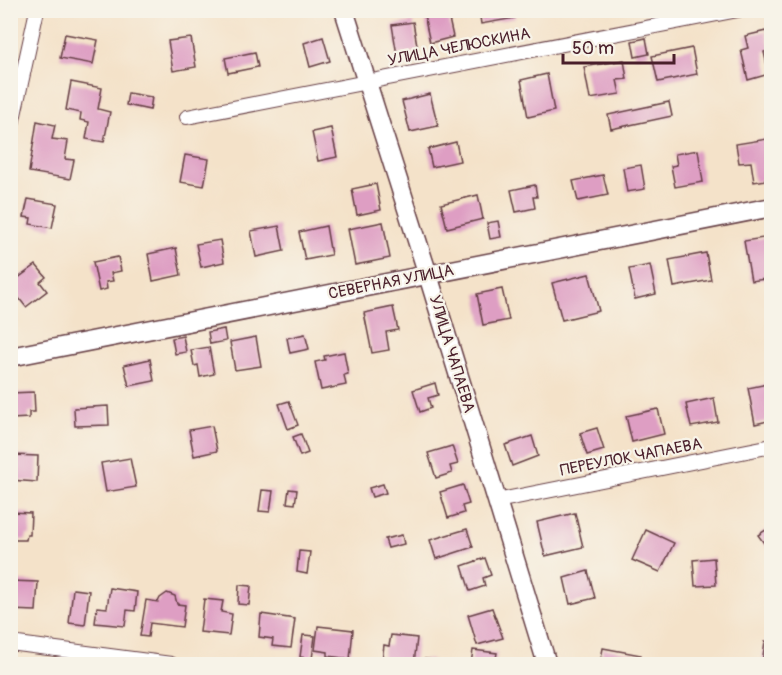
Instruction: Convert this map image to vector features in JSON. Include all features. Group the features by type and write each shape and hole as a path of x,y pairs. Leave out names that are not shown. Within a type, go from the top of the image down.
{"street":[{"path":"10,133 37,10"},
{"name":"УЛИЦА ЧАПАЕВА","path":"344,10 547,664"},
{"name":"УЛИЦА ЧЕЛЮСКИНА","path":"187,117 738,10"},
{"name":"СЕВЕРНАЯ УЛИЦА","path":"10,357 771,207"},
{"name":"ПЕРЕУЛОК ЧАПАЕВА","path":"496,501 771,446"},
{"path":"10,642 171,664"}],"building":[{"path":"447,10 453,37 430,43 424,15"},
{"path":"479,10 513,10 515,18 481,24"},
{"path":"413,22 418,51 397,55 392,25"},
{"path":"766,31 771,50 764,52 769,74 748,80 741,50 748,48 745,36"},
{"path":"65,34 98,40 93,64 60,58"},
{"path":"323,37 330,61 310,67 304,43"},
{"path":"191,38 196,67 173,71 168,41"},
{"path":"646,38 649,54 635,57 632,41"},
{"path":"692,48 697,74 658,82 652,56"},
{"path":"255,52 258,67 228,73 225,58"},
{"path":"624,60 627,79 617,80 620,94 590,99 584,67"},
{"path":"547,74 554,111 528,117 521,80"},
{"path":"71,82 102,88 98,109 110,112 104,142 86,139 89,122 80,120 81,113 66,110"},
{"path":"128,93 152,97 150,110 126,105"},
{"path":"430,94 438,126 410,132 402,101"},
{"path":"669,102 672,116 611,129 608,115"},
{"path":"37,121 55,125 52,139 68,141 65,159 74,160 70,179 29,172"},
{"path":"331,128 337,157 318,161 312,132"},
{"path":"767,139 772,164 772,179 754,182 751,162 739,163 736,144"},
{"path":"456,142 460,161 432,167 428,149"},
{"path":"698,150 703,182 675,187 671,166 677,165 675,154"},
{"path":"185,155 209,159 204,186 180,182"},
{"path":"641,165 645,189 627,192 623,168"},
{"path":"603,175 608,195 578,201 573,181"},
{"path":"376,184 381,210 357,215 352,189"},
{"path":"535,185 537,197 533,197 535,208 516,212 511,190"},
{"path":"478,195 483,219 447,228 441,204"},
{"path":"28,199 57,204 52,228 30,224 31,218 24,217"},
{"path":"498,221 501,237 490,239 487,223"},
{"path":"383,222 390,258 355,265 348,229"},
{"path":"279,226 284,251 256,257 251,231"},
{"path":"326,226 331,255 305,260 299,232"},
{"path":"769,237 772,278 751,281 744,241"},
{"path":"220,240 224,262 201,267 196,244"},
{"path":"176,248 181,275 153,281 148,254"},
{"path":"706,253 711,280 674,287 669,260"},
{"path":"118,257 121,271 111,273 113,281 106,282 107,289 99,291 93,262"},
{"path":"36,265 46,277 40,282 47,291 26,307 10,284"},
{"path":"650,265 656,294 635,299 629,269"},
{"path":"589,274 599,311 562,320 552,283"},
{"path":"502,289 509,320 483,325 477,294"},
{"path":"393,307 398,330 386,332 389,350 372,353 364,313"},
{"path":"224,329 226,341 210,344 208,332"},
{"path":"305,334 309,349 290,353 287,338"},
{"path":"183,336 186,352 175,354 172,338"},
{"path":"256,337 261,366 235,370 230,342"},
{"path":"209,347 214,374 200,377 198,365 194,366 191,350"},
{"path":"344,352 348,374 344,375 346,385 321,390 315,362 325,360 324,356"},
{"path":"150,359 154,381 129,386 124,365"},
{"path":"435,383 438,395 428,398 431,408 420,412 413,390"},
{"path":"772,383 772,420 755,424 748,388"},
{"path":"34,392 35,412 29,412 29,418 10,419 10,393"},
{"path":"714,398 718,422 691,427 686,404"},
{"path":"289,401 298,425 288,429 279,404"},
{"path":"108,406 109,425 75,426 74,408"},
{"path":"658,409 664,434 632,442 626,416"},
{"path":"212,426 217,451 194,456 189,430"},
{"path":"597,428 604,450 587,455 580,433"},
{"path":"301,434 308,453 300,456 293,437"},
{"path":"532,436 538,456 512,466 505,445"},
{"path":"452,446 458,464 450,466 452,473 436,478 428,453"},
{"path":"12,455 38,456 37,482 10,480"},
{"path":"130,458 136,487 106,492 101,463"},
{"path":"383,484 386,493 372,497 369,488"},
{"path":"463,485 469,504 462,506 464,513 448,518 440,492"},
{"path":"289,489 297,490 295,504 287,503"},
{"path":"262,490 273,491 270,512 259,511"},
{"path":"11,512 31,513 30,535 27,535 26,540 10,540"},
{"path":"575,513 583,547 545,556 537,522"},
{"path":"772,526 772,554 758,535"},
{"path":"467,529 473,547 436,559 430,540"},
{"path":"646,530 674,543 660,572 632,560"},
{"path":"402,535 404,544 388,548 385,539"},
{"path":"299,551 310,552 307,574 297,572"},
{"path":"485,558 491,575 483,578 485,586 470,591 462,566"},
{"path":"714,558 716,585 695,586 693,560"},
{"path":"588,571 595,598 570,604 564,578"},
{"path":"10,581 38,582 36,611 10,610"},
{"path":"239,585 251,586 249,605 238,604"},
{"path":"110,588 137,592 135,611 127,610 125,626 95,623 97,607 107,608"},
{"path":"73,589 89,591 85,625 69,623"},
{"path":"167,593 175,596 177,604 185,605 182,627 150,623 148,637 140,636 146,600 158,602"},
{"path":"204,599 223,601 221,612 232,614 229,635 200,632"},
{"path":"492,608 503,638 477,645 468,615"},
{"path":"261,614 295,619 291,648 272,646 273,639 259,637"},
{"path":"318,626 353,630 350,659 328,656 328,652 315,650"},
{"path":"303,635 315,636 312,659 300,657"},
{"path":"391,635 417,638 414,664 382,661 384,645 389,646"},
{"path":"765,641 772,642 772,664 762,664"},
{"path":"603,648 641,655 639,664 600,664"},
{"path":"473,650 497,653 495,664 471,664"},
{"path":"424,659 433,660 433,664 423,664"}]}
